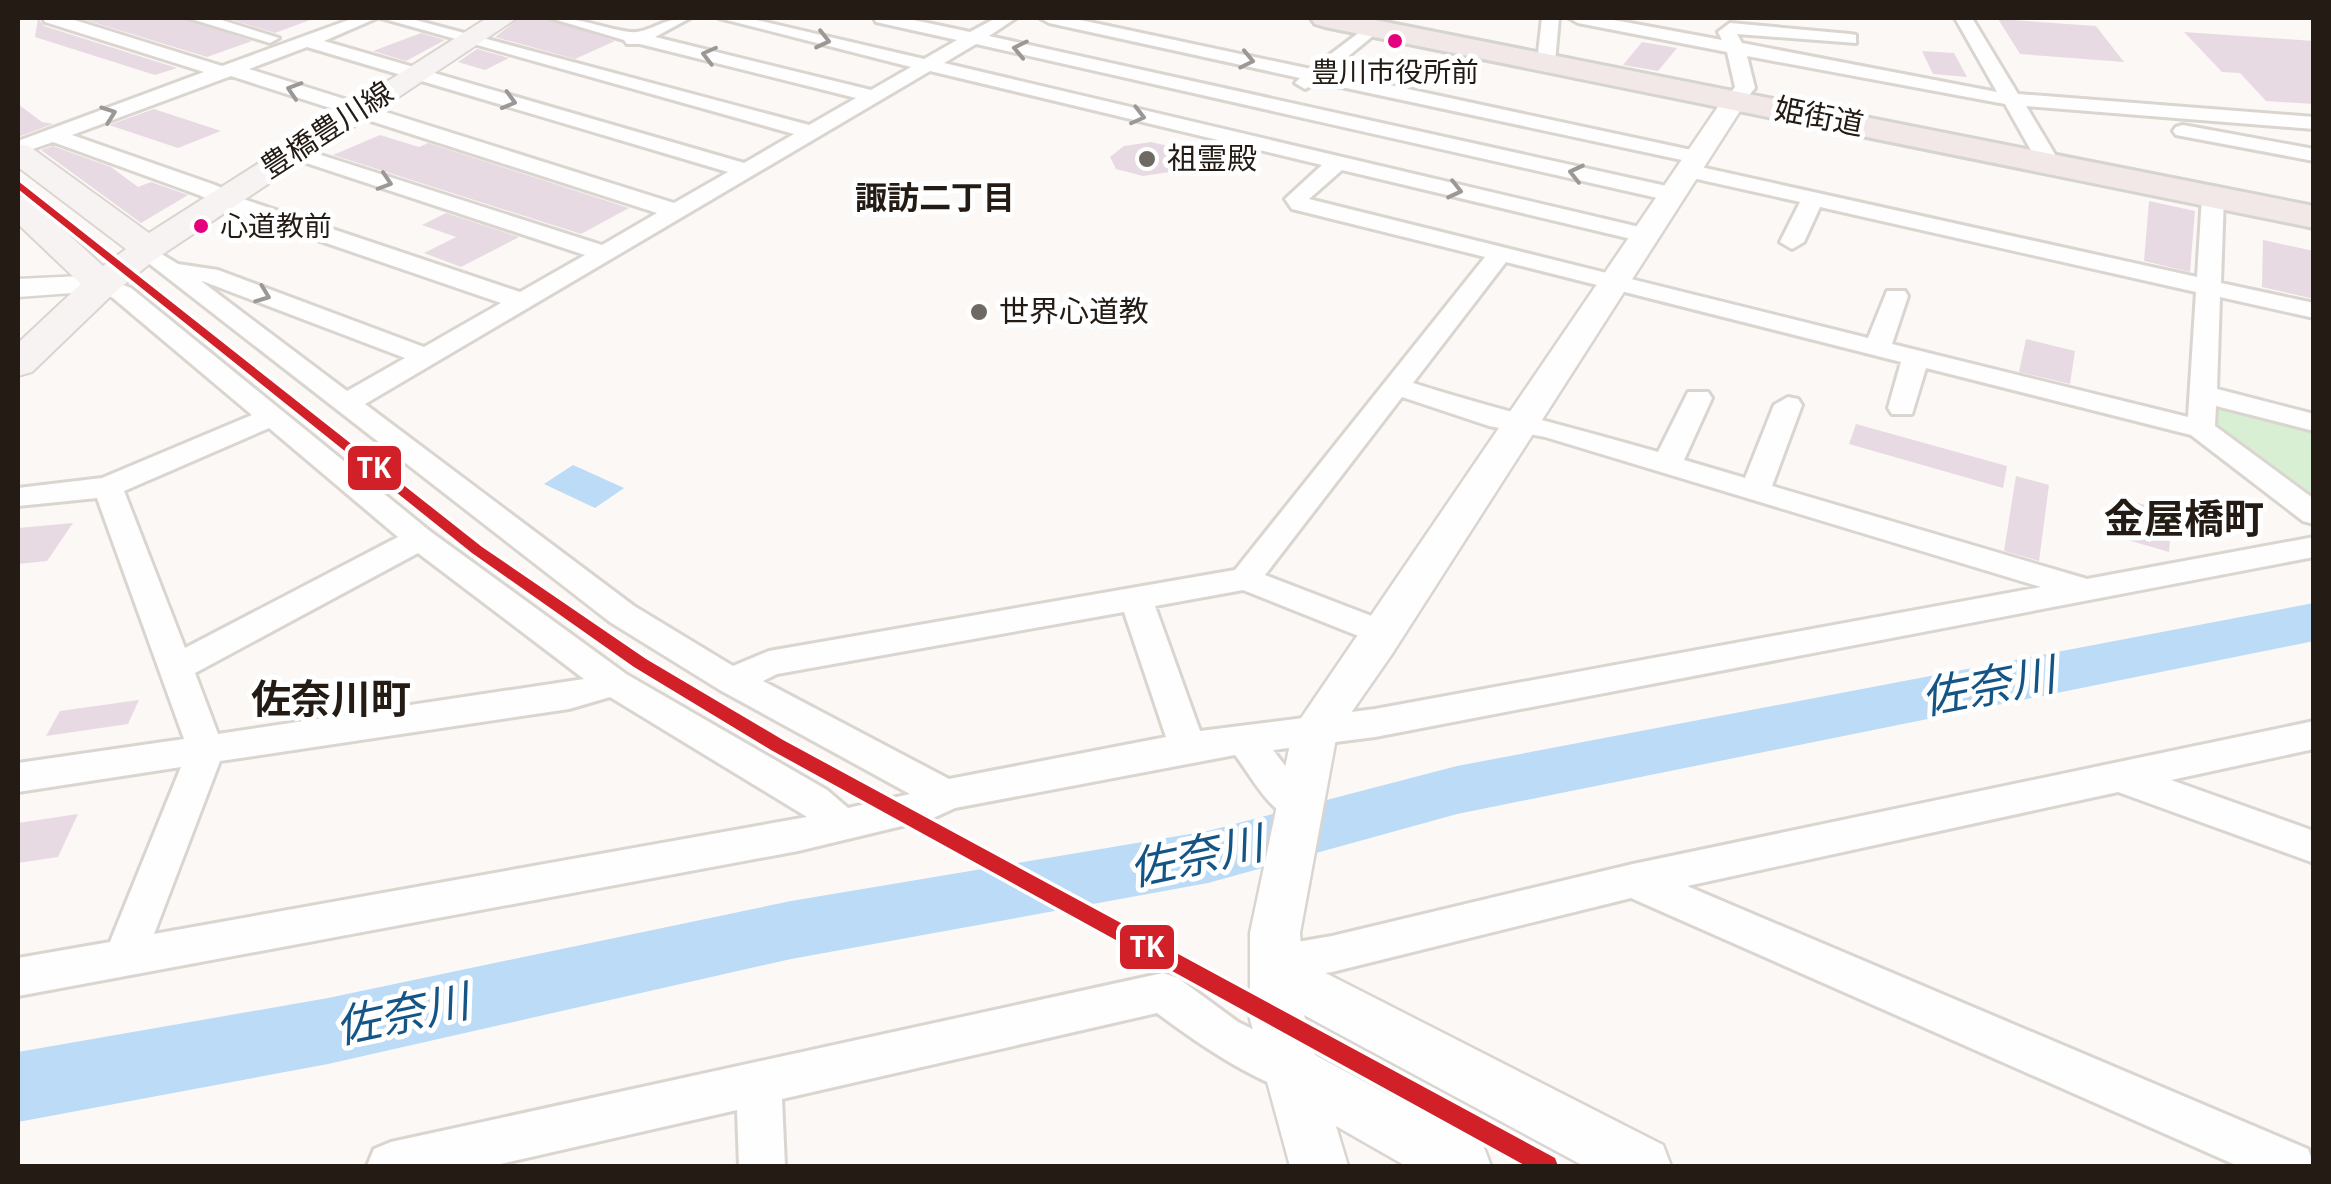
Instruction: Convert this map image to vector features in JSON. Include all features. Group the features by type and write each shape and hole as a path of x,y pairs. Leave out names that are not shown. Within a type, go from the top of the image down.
{"main road":[{"name":"豊橋豊川線","path":"18,364 102,284 157,261 223,197 504,18"},
{"name":"姫街道","path":"1325,18 2314,216"},
{"path":"18,151 133,236 157,261"},
{"path":"18,206 102,284"}],"street":[{"path":"51,18 676,211"},
{"path":"198,18 270,38"},
{"path":"200,64 328,18"},
{"path":"18,151 369,18"},
{"path":"390,18 812,132"},
{"path":"559,18 872,96"},
{"path":"574,67 682,18"},
{"path":"728,18 1644,235"},
{"path":"882,18 1279,105 1813,198 2314,310"},
{"path":"348,402 1008,18"},
{"path":"1050,18 1314,74 1685,173"},
{"path":"1546,62 1550,18"},
{"path":"1578,18 2013,99 2314,123"},
{"path":"1842,18 1862,72"},
{"path":"1964,18 2048,161"},
{"path":"1318,1166 1277,1018 1277,951 1298,806 1315,730 1745,88 1725,23 1850,38"},
{"path":"1236,140 1374,27"},
{"path":"305,41 745,170"},
{"path":"2048,102 2078,112 2314,155"},
{"path":"52,135 521,301"},
{"path":"292,152 603,254"},
{"path":"1337,163 1296,199 1300,204 2201,429 2314,514"},
{"path":"2201,429 2212,196"},
{"path":"1792,242 1813,198"},
{"path":"1246,580 1499,255"},
{"path":"157,261 209,274 426,357"},
{"path":"157,261 348,402 622,614 732,681 945,794"},
{"path":"18,288 102,284 122,294 420,539 614,683 814,802 842,825"},
{"path":"1876,349 1896,296"},
{"path":"1902,408 1915,359"},
{"path":"1395,386 2087,589"},
{"path":"2202,394 2314,423"},
{"path":"1667,464 1698,398"},
{"path":"1755,491 1788,405"},
{"path":"18,497 108,487 269,418"},
{"path":"108,487 206,750 124,958"},
{"path":"175,668 420,539"},
{"path":"18,978 842,825 930,804 945,794 1187,746 1245,742 1375,723 2314,547"},
{"path":"732,681 769,663 1246,580 1383,633"},
{"path":"1136,598 1187,746"},
{"path":"18,778 569,696 614,683"},
{"path":"1277,951 1332,954 1633,882 2314,736"},
{"path":"1245,742 1298,806"},
{"path":"2122,778 2314,847"},
{"path":"1633,882 2291,1166"},
{"path":"1277,951 1642,1166"},
{"path":"392,1166 447,1161 759,1082 1163,992 1222,1036 1462,1166"},
{"path":"759,1082 762,1166"}],"green space":[{"path":"2223,404 2313,428 2313,505 2212,426 2214,406"}],"water":[{"path":"573,465 624,488 595,508 544,484"}],"building":[{"path":"38,18 44,26 177,68 155,75 35,37"},
{"path":"79,18 184,18 252,41 207,57"},
{"path":"226,18 309,18 310,20 275,33"},
{"path":"520,18 546,18 615,41 575,59 495,37"},
{"path":"1998,19 2096,26 2124,62 2020,54"},
{"path":"2184,32 2314,41 2314,104 2266,101 2240,73 2222,72"},
{"path":"421,33 445,40 406,61 373,51"},
{"path":"1642,42 1677,48 1658,71 1623,65"},
{"path":"477,49 509,58 485,70 458,62"},
{"path":"1922,51 1954,53 1967,77 1933,74"},
{"path":"18,104 42,122 53,124 18,137"},
{"path":"154,109 221,131 178,148 109,125"},
{"path":"380,135 419,147 428,143 629,208 581,234 333,155"},
{"name":"祖霊殿","path":"1151,142 1177,148 1186,161 1170,172 1143,176 1116,169 1110,157 1124,146"},
{"path":"53,146 111,167 138,187 151,182 188,195 141,223 41,150"},
{"path":"2149,201 2195,211 2190,272 2144,261"},
{"path":"446,213 519,237 461,267 424,253 456,237 422,225"},
{"path":"2263,240 2314,251 2314,299 2262,287"},
{"path":"2026,339 2075,351 2070,384 2019,372"},
{"path":"1856,424 2007,466 2003,488 1849,444"},
{"path":"2016,476 2049,485 2039,561 2004,551"},
{"path":"2131,501 2172,513 2169,552 2128,540"},
{"path":"73,523 47,561 18,564 18,528"},
{"path":"139,700 128,724 46,736 60,711"},
{"path":"78,814 58,857 18,863 18,823"}],"waterway":[{"name":"佐奈川","path":"18,1087 328,1031 791,930 1208,857 1457,790 2314,622"}],"transit line":[{"name":"TK","path":"18,184 477,550 640,663 777,745 1547,1166"}],"place":[{"name":"豊川市役所前","path":"1395,41"},
{"name":"祖霊殿","path":"1147,159"},
{"name":"心道教前","path":"201,226"},
{"name":"世界心道教","path":"979,312"}],"district":[{"name":"諏訪二丁目","path":"935,198"},
{"name":"金屋橋町","path":"2184,519"},
{"name":"佐奈川町","path":"331,699"}]}
